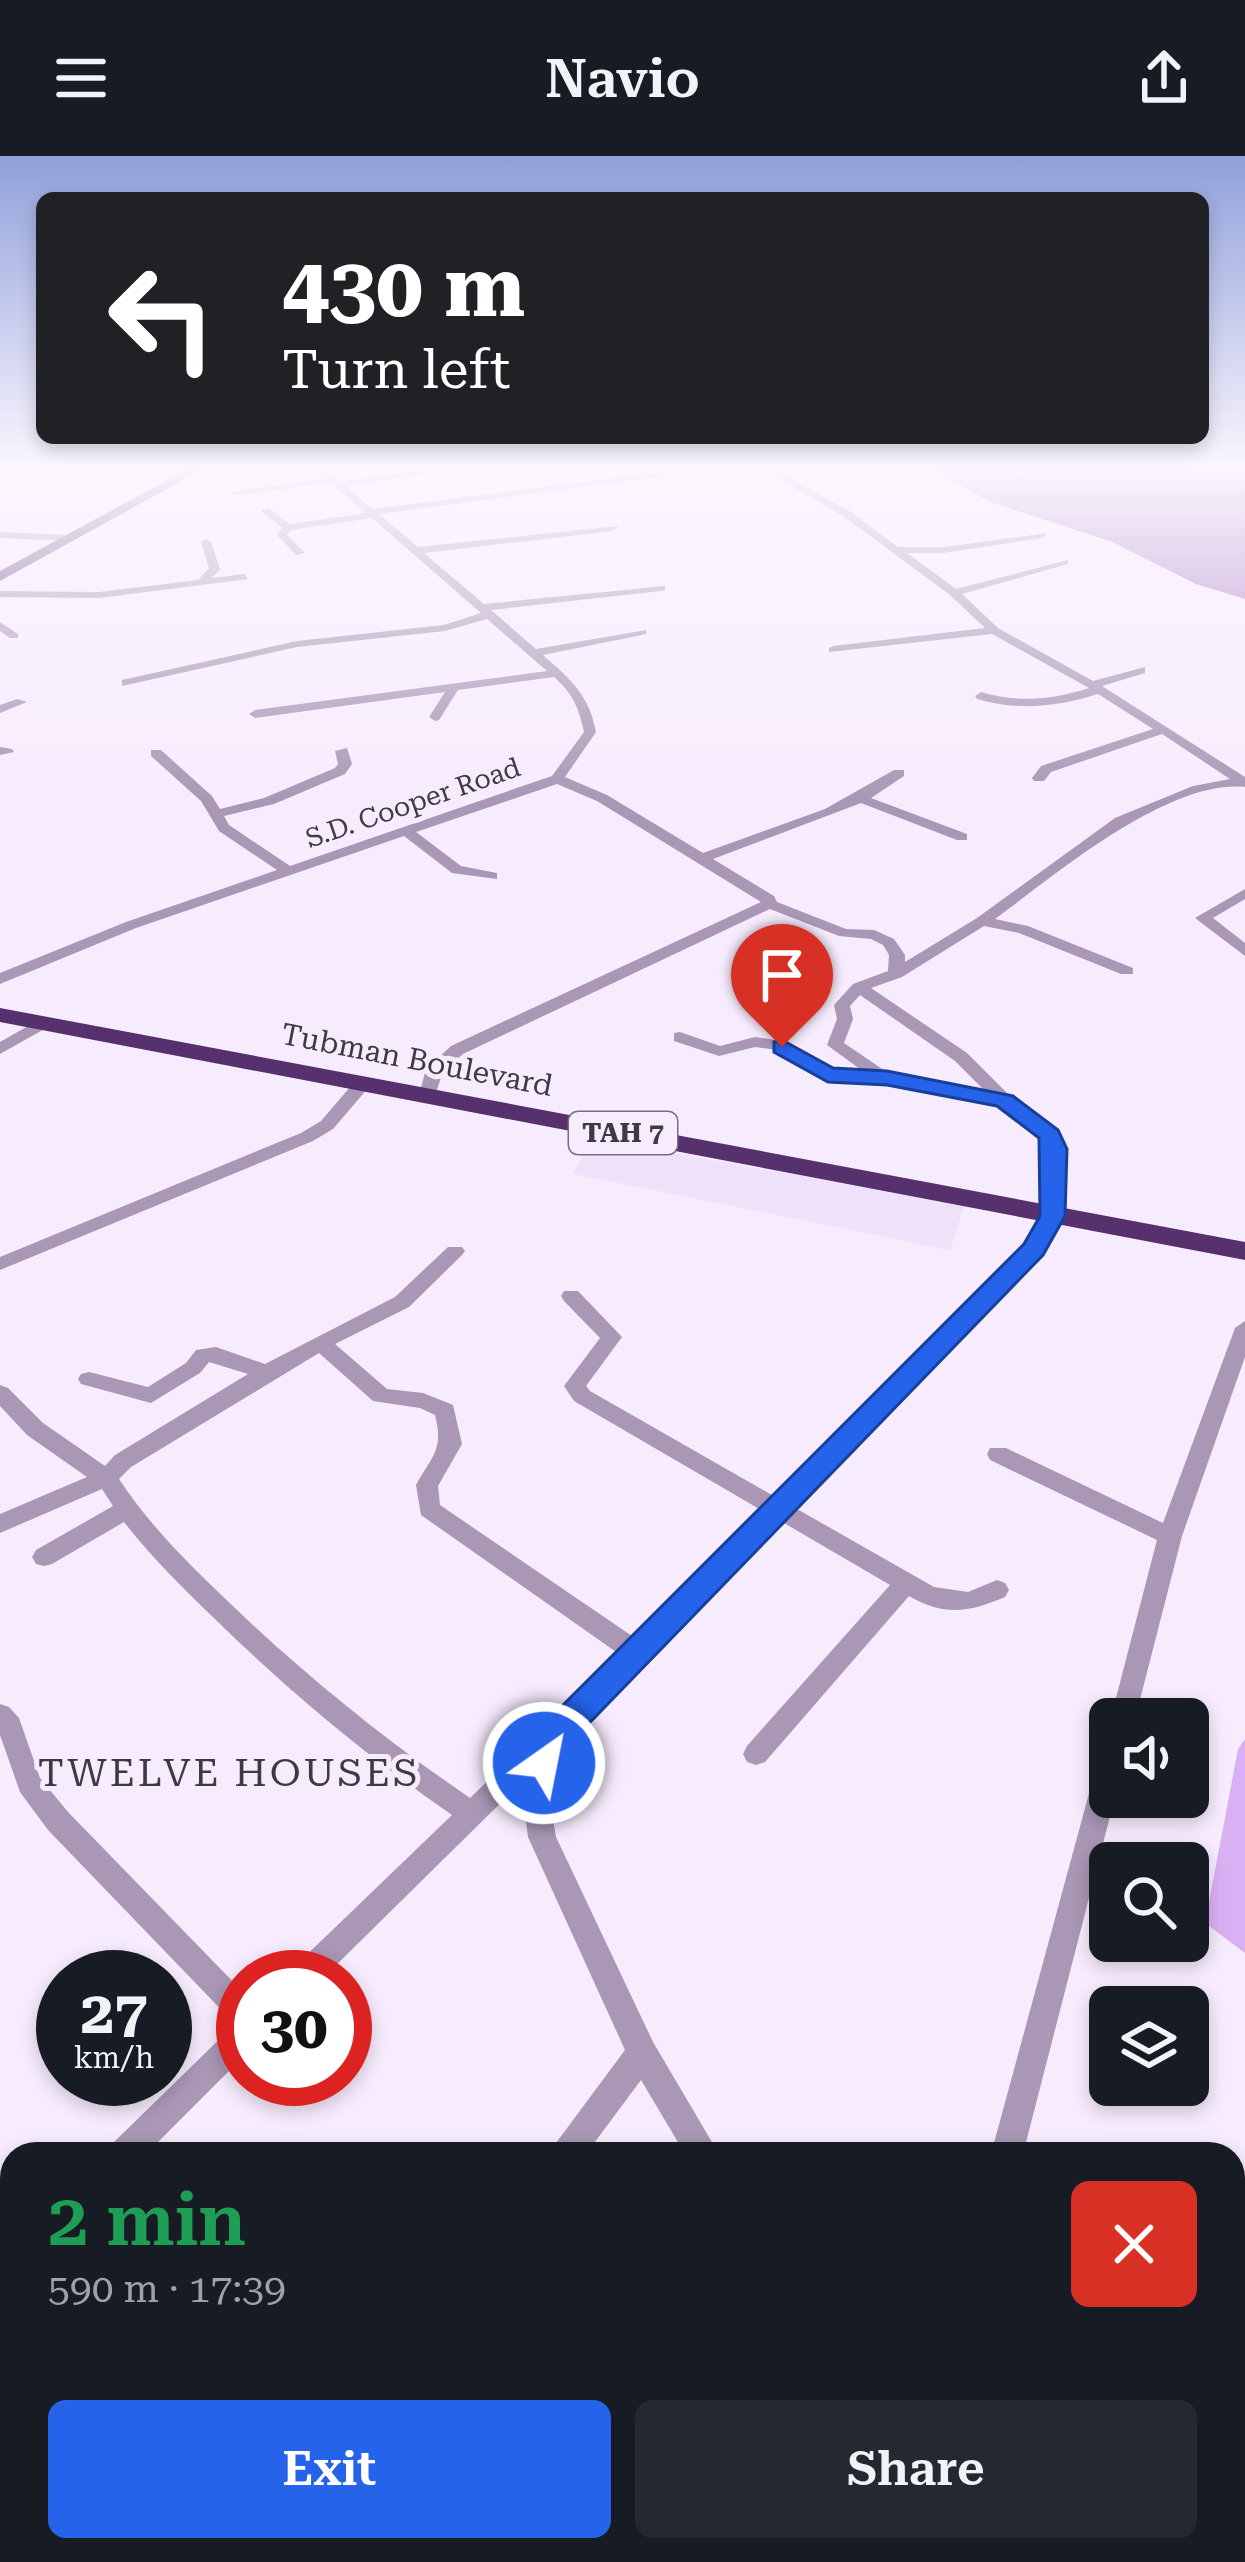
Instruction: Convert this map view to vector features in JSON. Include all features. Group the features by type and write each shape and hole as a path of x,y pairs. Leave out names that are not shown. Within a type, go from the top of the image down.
{"highway":[{"name":"Tubman Boulevard","path":"0,1015 1235,1247"}],"street":[{"path":"202,581 207,576"},
{"name":"S.D. Cooper Road","path":"0,979 110,933 410,834 557,779 590,733 586,707 559,673 443,576"},
{"path":"930,576 994,630 1096,687 1243,782"},
{"path":"954,593 1013,576"},
{"path":"0,594 99,595 244,577"},
{"path":"126,683 297,644 445,628 483,612 661,588"},
{"path":"0,625 14,636"},
{"path":"833,650 994,630"},
{"path":"534,652 642,632"},
{"path":"982,696 1002,703 1056,704 1141,670"},
{"path":"255,714 559,673"},
{"path":"435,717 454,687"},
{"path":"0,709 21,702"},
{"path":"1039,778 1046,769 1162,730"},
{"path":"215,814 269,801 335,773 345,764 342,751"},
{"path":"156,753 207,799 224,828 290,872"},
{"path":"702,858 836,806 866,800 898,773"},
{"path":"557,779 602,798 770,899 769,904"},
{"path":"887,1078 835,1045 845,1019 842,1005 859,987 896,974 982,922 1120,821 1198,789 1243,782"},
{"path":"866,800 962,837"},
{"path":"410,834 457,870 492,876"},
{"path":"1245,893 1203,918 1245,951"},
{"path":"1225,902 1245,908"},
{"path":"428,1095 435,1070 457,1050 769,904 844,933 874,934 889,942 897,956 896,974"},
{"path":"982,922 1023,929 1126,971"},
{"path":"332,1950 784,1509 926,1354 1034,1249 1052,1216 1055,1149 1050,1135 1005,1100 962,1057 859,987"},
{"path":"0,1049 42,1023"},
{"path":"680,1037 718,1051 755,1042 776,1045 828,1075 887,1078 1005,1100"},
{"path":"0,1264 308,1137 327,1125 362,1084"},
{"path":"0,1520 110,1470 269,1374 402,1302 454,1251"},
{"path":"571,1296 612,1337 578,1377 575,1386 582,1396 784,1509 905,1584 946,1601 968,1602 997,1590"},
{"path":"1128,1698 1170,1536 1245,1328"},
{"path":"323,1345 381,1396 445,1411 454,1441 449,1457 427,1485 430,1509 637,1653"},
{"path":"89,1379 151,1395 170,1386 203,1355 216,1354 269,1374"},
{"path":"0,1393 35,1429 110,1470 125,1510 206,1598 297,1685 377,1750 473,1815"},
{"path":"998,1454 1170,1536"},
{"path":"44,1557 125,1510"},
{"path":"756,1754 905,1584"},
{"path":"0,1714 10,1761 58,1821 216,1985"},
{"path":"554,1736 535,1789 535,1814 642,2053 696,2142"},
{"path":"1009,2142 1096,1818"},
{"path":"576,2142 642,2053"},
{"path":"136,2142 216,2063"}],"shaded area":[{"path":"1181,576 1245,576 1245,599"},
{"path":"592,1138 964,1206 950,1250 573,1174"},
{"path":"1245,1739 1245,1953 1209,1926 1209,1902 1238,1749"}],"district":[{"name":"TWELVE HOUSES","path":"229,1772"}],"route":[{"path":"544,1763 554,1736 784,1509 926,1354 1034,1249 1052,1216 1055,1149 1050,1135 1005,1100 887,1078 828,1075 782,1047"}]}
